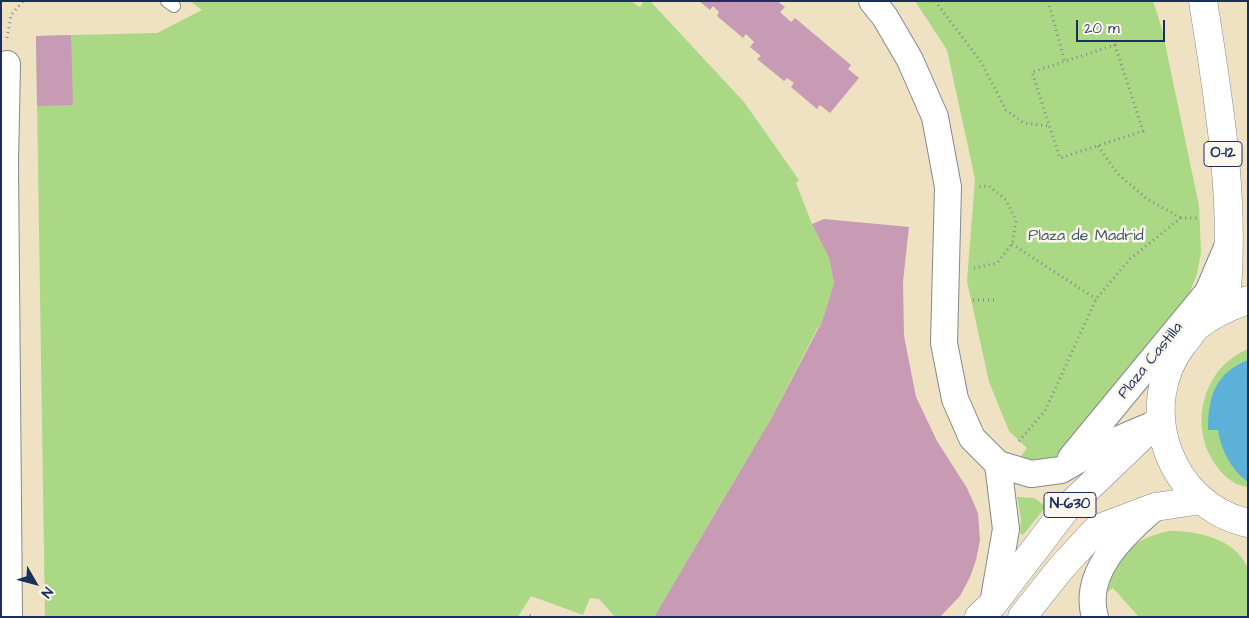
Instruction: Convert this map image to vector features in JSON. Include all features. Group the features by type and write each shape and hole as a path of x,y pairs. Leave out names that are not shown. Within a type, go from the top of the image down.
{"highway":[{"name":"O-12","path":"1203,1 1220,107 1228,217 1229,275 1236,304"},
{"path":"1236,304 1196,327 1175,354 1163,385 1156,422 1166,450 1180,477 1201,500 1218,512 1248,523"},
{"name":"N-630","path":"986,610 1065,510 1156,422"},
{"name":"N-630","path":"1022,617 1061,568 1098,529 1155,507 1201,500"}],"street":[{"path":"872,1 885,17 910,60 935,117 948,187 944,343 954,399 972,438 998,464 1031,474 1061,470 1103,446 1156,422"},
{"path":"7,64 3,162 9,617"},
{"name":"Plaza Castilla","path":"1061,470 1208,292 1228,246"},
{"path":"986,610 1006,529 998,464"},
{"path":"1095,617 1093,609 1095,584 1103,562 1126,532 1155,507"}],"path":[{"path":"7,64 7,35 10,15 23,1"},
{"path":"935,1 981,62 1006,110 1024,123 1049,126"},
{"path":"1048,1 1065,62"},
{"path":"1115,45 1143,131 1060,158 1049,126 1032,72 1115,45"},
{"path":"1098,146 1118,174 1148,199 1181,218 1205,217"},
{"path":"973,268 997,263 1012,244 1016,221 1006,200 990,186 976,187"},
{"path":"998,464 1045,411 1096,299 1130,259 1181,218"},
{"path":"1012,244 1096,299"},
{"path":"972,300 995,300"},
{"path":"527,617 528,614 533,617"}],"green space":[{"path":"190,1 631,1 640,7 644,1 650,1 744,102 799,180 796,183 812,224 829,258 834,283 820,328 818,327 772,417 654,617 615,617 599,599 590,598 583,615 531,596 518,617 45,617 36,36 157,33 202,10"},
{"name":"Plaza de Madrid","path":"915,1 1153,1 1162,29 1199,206 1201,252 1197,274 1189,294 1066,450 1053,459 1030,460 1021,456 1027,448 1009,431 989,382 967,281 975,179 947,50"},
{"path":"1248,349 1248,487 1235,483 1218,467 1208,450 1202,431 1202,411 1207,392 1216,374 1230,360"},
{"path":"1017,497 1034,498 1044,505 1044,509 1023,535 1020,533 1021,519"},
{"path":"1169,531 1180,531 1214,538 1241,556 1248,570 1248,617 1139,617 1113,588 1103,595 1114,571 1126,552 1144,540"}],"water":[{"path":"1248,360 1248,482 1232,466 1222,445 1218,430 1208,430 1208,418 1212,397 1221,379 1237,365"}],"building":[{"path":"699,1 777,1 785,7 780,12 791,22 795,18 851,65 848,69 859,78 830,113 820,105 817,109 791,87 794,83 787,78 784,81 757,59 761,56 750,47 754,42 746,34 743,38 717,16 719,12 713,6 710,10"},
{"path":"71,35 73,105 37,106 36,36"},
{"path":"824,219 909,227 903,281 904,336 916,397 937,441 967,488 978,513 980,540 970,577 960,596 940,617 654,617 772,417 820,328 834,283 829,258 812,224"}]}
